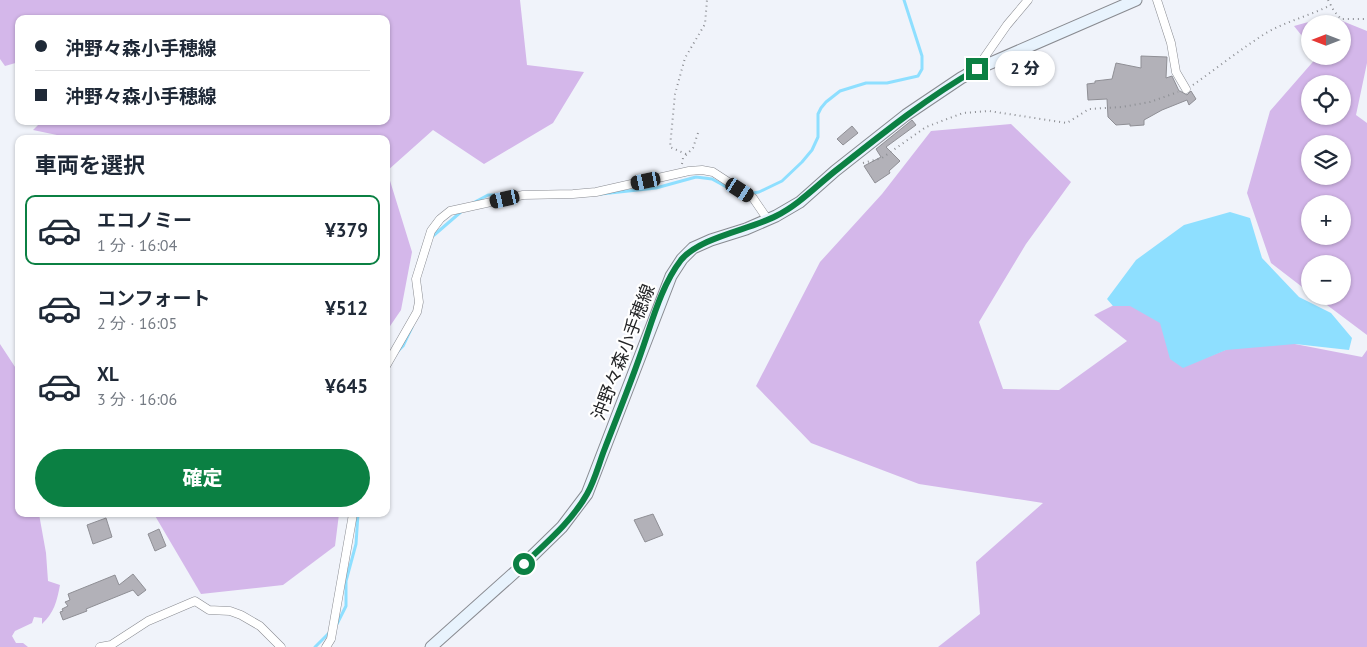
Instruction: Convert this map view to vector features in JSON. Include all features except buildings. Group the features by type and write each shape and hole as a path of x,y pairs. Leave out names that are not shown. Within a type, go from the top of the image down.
{"main road":[{"name":"沖野々森小手穂線","path":"431,647 524,564 562,527 587,494 631,382 658,306 671,276 682,259 693,248 768,220 800,202 844,163 906,115 977,69 1136,0"}],"street":[{"path":"977,69 1007,25 1028,0"},
{"path":"1157,0 1171,43 1176,72 1186,89"},
{"path":"390,359 417,312 419,302 416,279 431,231 450,211 523,195 596,192 702,170 712,172 753,198 768,220"},
{"path":"326,647 331,639 352,517"},
{"path":"100,647 111,645 148,621 195,601 209,610 230,611 241,614 260,626 281,647"}],"path":[{"path":"686,154 670,147 674,103 685,58 705,24 707,0"},
{"path":"1328,0 1341,19 1367,19"},
{"path":"844,163 856,165 882,158 926,127 963,113 989,112 1067,123 1089,110 1150,102 1186,89 1267,33 1300,16 1314,14 1330,5"},
{"path":"679,174 684,158 693,148 698,133"}],"shaded area":[{"path":"0,0 520,0 527,65 584,72 553,123 484,164 433,130 390,168 390,135 57,135 33,130 38,125 390,125 390,15 15,15 15,63 5,66 0,59"},
{"path":"1301,24 1301,35 1294,26"},
{"path":"1351,25 1367,31 1367,63 1356,115 1367,123 1367,335 1327,305 1351,305 1351,255 1301,255 1301,286 1271,263 1247,193 1270,111 1301,75 1301,125 1351,125 1351,75 1301,75 1310,65 1351,65"},
{"path":"1011,124 1071,182 1026,244 979,322 1003,389 1059,390 1127,341 1094,315 1128,298 1170,330 1183,367 1240,344 1295,344 1362,357 1367,350 1367,647 938,647 980,614 976,562 1043,503 919,484 811,443 756,386 820,262 882,194 931,131"},
{"path":"390,181 412,252 401,310 390,326"},
{"path":"0,344 15,367 15,517 40,517 46,553 48,581 60,585 54,606 46,620 42,624 42,618 34,617 32,623 15,631 12,636 16,643 23,643 28,647 0,647"},
{"path":"156,517 339,517 335,546 283,585 201,594"}],"water":[{"path":"1230,212 1250,218 1262,258 1301,298 1301,305 1315,305 1331,313 1352,338 1349,350 1295,344 1226,350 1183,368 1170,359 1160,323 1130,306 1113,306 1107,299 1136,260 1184,225"}],"waterway":[{"path":"601,194 656,188 696,177 712,179 741,195 759,192 782,181 812,150 818,137 818,114 826,102 840,91 866,83 887,83 918,76 922,69 922,56 904,0"},
{"path":"473,203 488,195 508,195"},
{"path":"433,236 462,211"},
{"path":"397,352 403,346 412,327"},
{"path":"337,624 346,606 346,581 356,544 358,517"},
{"path":"315,647 331,631"}],"route":[{"path":"524,564 562,527 587,494 631,382 658,306 671,276 682,259 693,248 710,240 746,229 776,216 800,202 836,170 906,115 977,69"}]}
